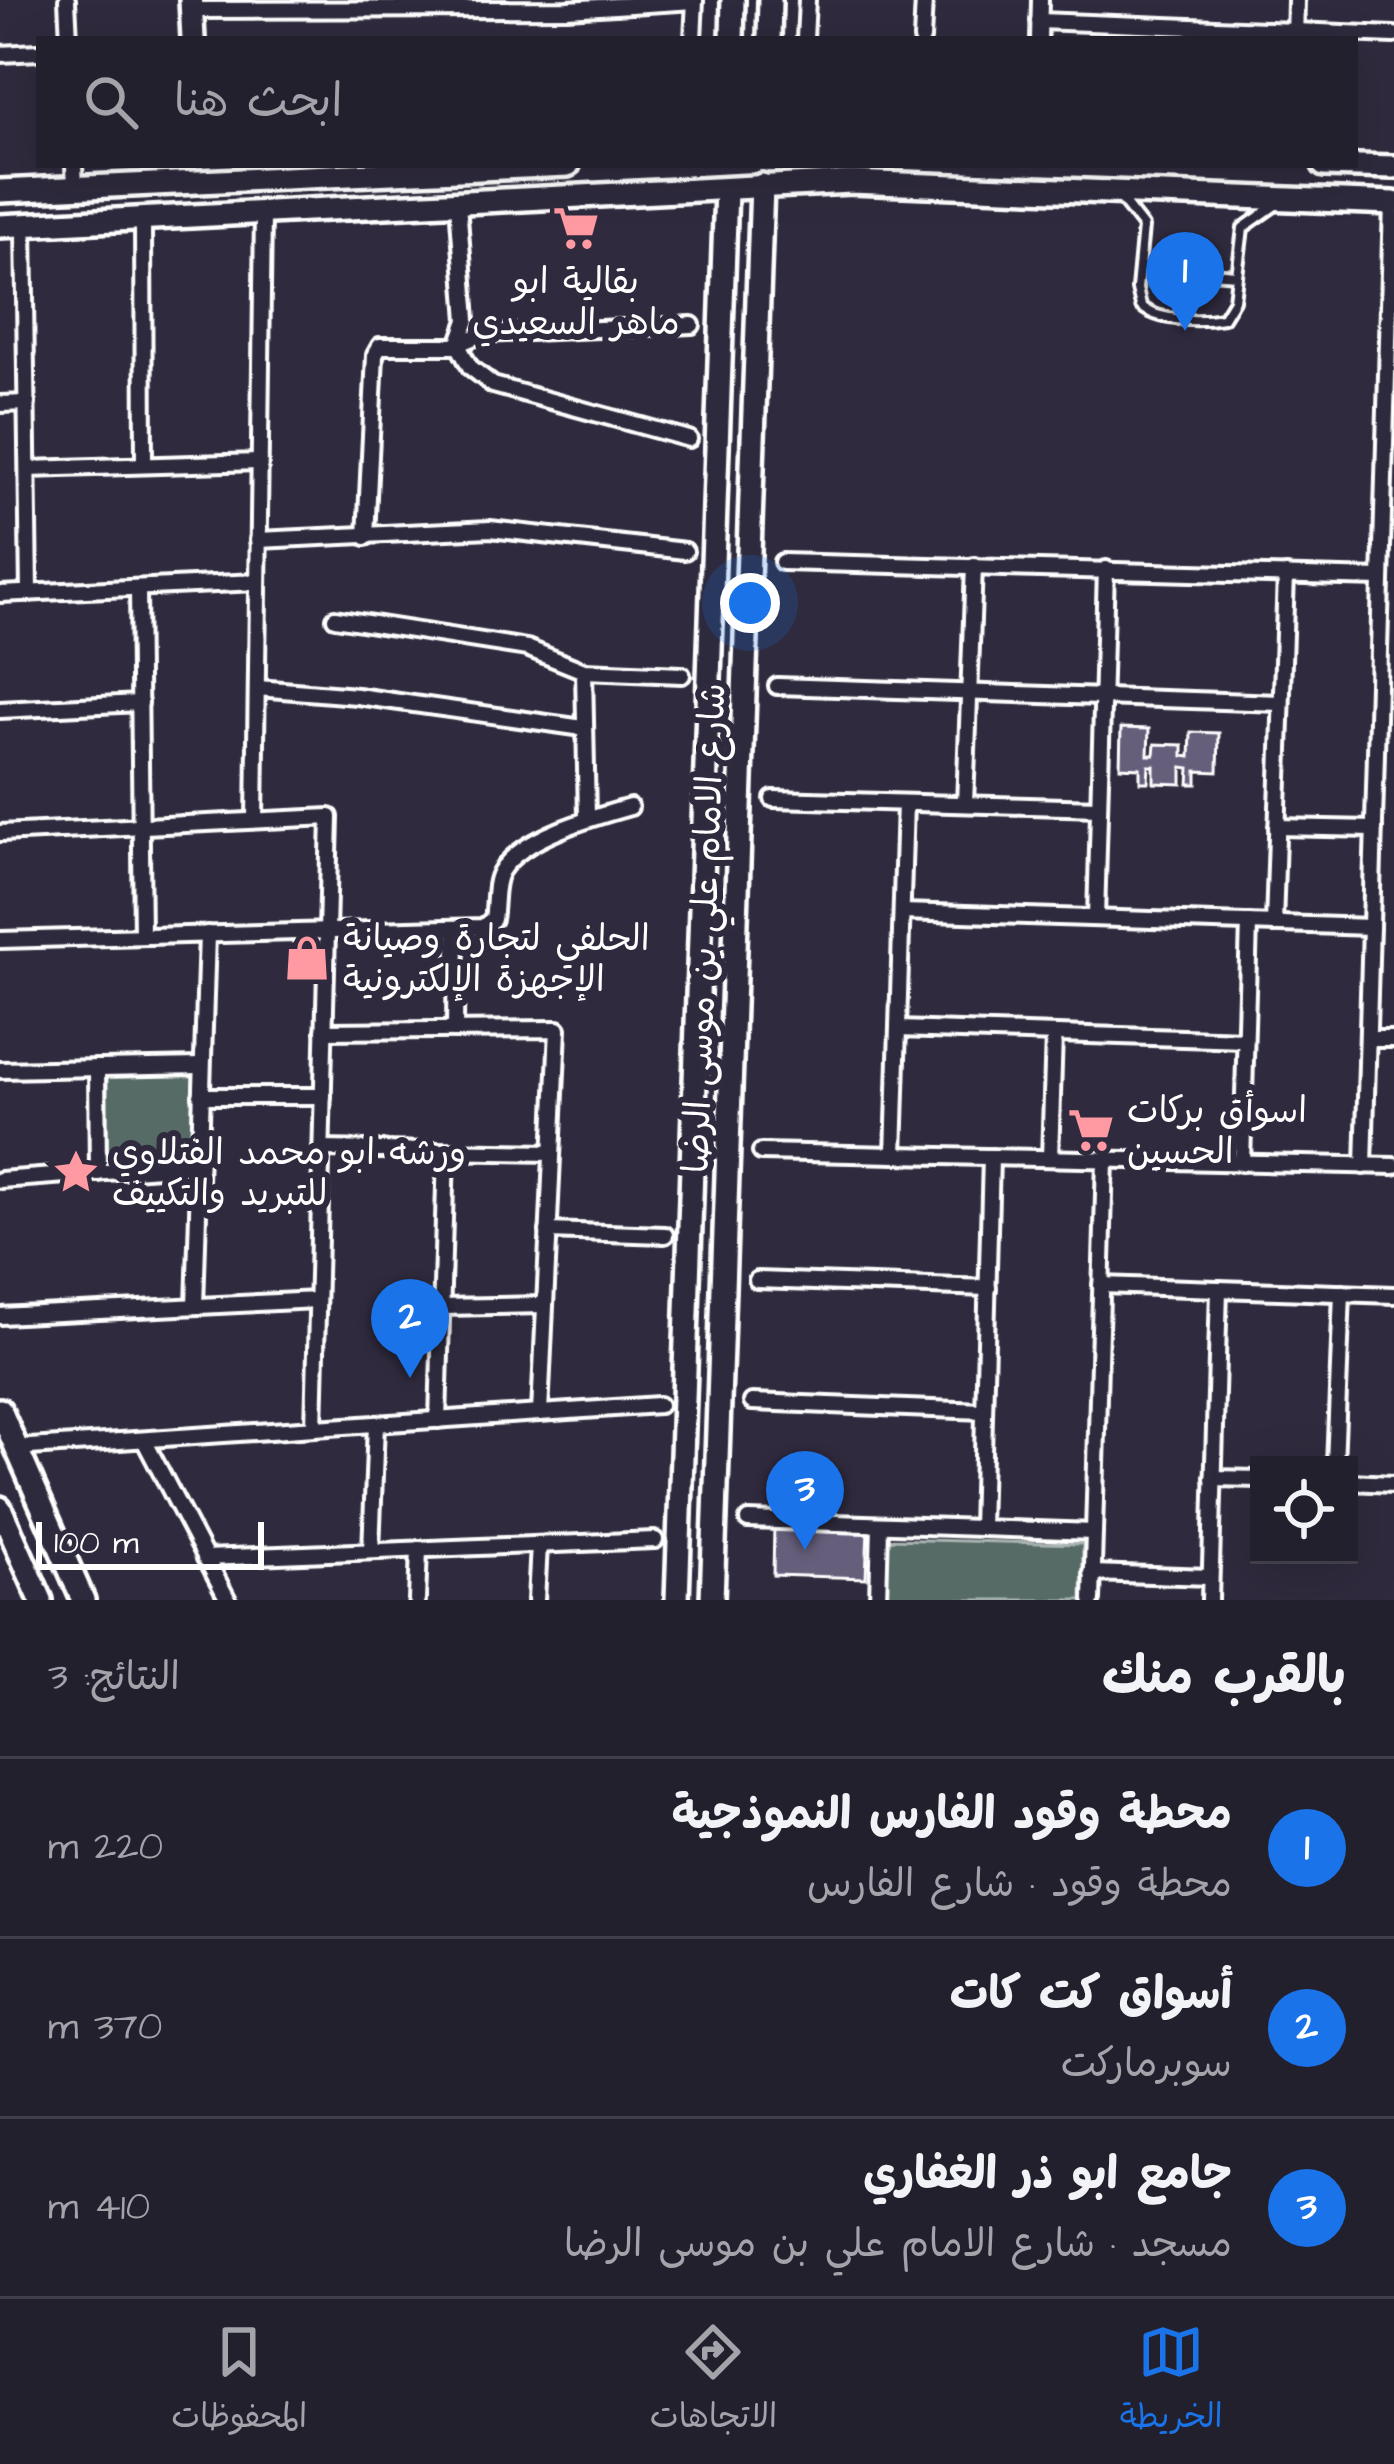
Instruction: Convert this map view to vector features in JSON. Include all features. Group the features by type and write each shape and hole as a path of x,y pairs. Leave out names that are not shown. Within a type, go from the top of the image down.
{"main road":[{"path":"732,36 733,0"},
{"path":"769,36 770,0"},
{"path":"192,5 193,36"},
{"path":"1358,166 1394,167"},
{"path":"0,191 75,176 430,168"},
{"name":"شارع الامام علي بن موسى الرضا","path":"677,1600 728,168"},
{"path":"0,226 726,189 763,175 1393,203"},
{"name":"شارع الامام علي بن موسى الرضا","path":"712,1600 763,175"},
{"path":"723,274 759,276"},
{"path":"0,1410 49,1531 81,1594"},
{"path":"2,1518 43,1600 57,1588 81,1594"},
{"path":"15,1545 35,1545 49,1531"}],"street":[{"path":"67,0 68,36"},
{"path":"192,5 567,9 695,0 693,36"},
{"path":"806,36 807,0"},
{"path":"922,36 924,0"},
{"path":"1039,36 1040,0"},
{"path":"1295,35 1296,0"},
{"path":"1039,21 1295,35 1394,35"},
{"path":"0,54 36,52"},
{"path":"1364,1166 1374,830 1387,611 1381,578 1389,468 1393,203"},
{"path":"458,204 466,320 458,345 470,367 493,385 689,440"},
{"path":"255,820 262,213"},
{"path":"143,219 144,465"},
{"path":"24,224 29,593"},
{"path":"365,537 376,350 390,342 458,345 478,335 692,325"},
{"path":"0,404 27,403"},
{"path":"28,469 260,461"},
{"path":"259,540 490,529 685,551"},
{"path":"782,562 1381,578"},
{"path":"965,804 974,566"},
{"path":"1096,918 1106,568"},
{"path":"1274,924 1286,575"},
{"path":"0,594 258,582"},
{"path":"138,588 142,936"},
{"path":"335,618 527,648 584,671 682,675"},
{"path":"584,671 587,818"},
{"path":"777,686 1281,703"},
{"path":"256,688 357,696 583,728"},
{"path":"0,710 140,703"},
{"path":"773,799 1100,808"},
{"path":"894,1155 905,803"},
{"path":"0,940 327,933 490,923 504,866 587,818 630,807"},
{"path":"0,832 330,817 314,1429"},
{"path":"1277,827 1374,830"},
{"path":"902,912 1371,927"},
{"path":"1242,1163 1249,923"},
{"path":"455,1030 456,928"},
{"path":"195,1306 207,934"},
{"path":"324,1031 558,1029 540,1413"},
{"path":"898,1029 1245,1040"},
{"path":"1050,1159 1054,1034"},
{"path":"1368,1039 1394,1040"},
{"path":"0,1070 201,1066"},
{"path":"97,1068 98,1173"},
{"path":"201,1096 323,1096"},
{"path":"322,1149 552,1154"},
{"path":"438,1420 446,1151"},
{"path":"761,1152 1394,1166"},
{"path":"980,1528 992,1157"},
{"path":"1092,1600 1105,1160"},
{"path":"0,1180 199,1165"},
{"path":"548,1231 664,1234"},
{"path":"757,1280 988,1288"},
{"path":"1101,1285 1394,1295"},
{"path":"1210,1600 1219,1289"},
{"path":"1335,1456 1342,1293"},
{"path":"0,1316 317,1300"},
{"path":"440,1306 544,1305"},
{"path":"752,1402 984,1411"},
{"path":"15,1448 659,1406"},
{"path":"371,1551 376,1424"},
{"path":"144,1440 228,1600"},
{"path":"1213,1478 1250,1479"},
{"path":"1358,1482 1394,1484"},
{"path":"748,1520 1094,1532"},
{"path":"878,1600 880,1525"},
{"path":"206,1558 655,1540"},
{"path":"536,1600 538,1544"},
{"path":"417,1600 419,1550"},
{"path":"1093,1573 1210,1577"}],"lane":[{"path":"1109,193 1141,222 1141,306 1155,315 1180,318 1223,318 1234,300 1243,228 1268,208 1293,200"},
{"path":"1140,267 1236,275"}],"green space":[{"path":"193,1073 192,1159 107,1158 107,1075"},
{"path":"888,1539 1083,1544 1082,1600 887,1600"}],"building":[{"path":"1121,728 1149,729 1148,755 1154,755 1155,744 1183,745 1183,756 1190,757 1191,732 1219,733 1218,772 1197,771 1197,784 1189,784 1190,768 1182,767 1182,784 1154,783 1154,766 1149,766 1148,782 1140,782 1140,768 1120,767"},
{"path":"774,1525 868,1529 866,1578 773,1575"}],"place":[{"name":"بقالية ابو ماهر السعيدي","path":"576,228"},
{"name":"محطة وقود الفارس النموذجية","path":"1185,331"},
{"name":"الحلفي لتجارة وصيانة الإجهزة الإلكترونية","path":"307,958"},
{"name":"اسوأق بركات الحسين","path":"1091,1130"},
{"name":"ورشه ابو محمد الفتلاوي للتبريد والتكييف","path":"76,1172"},
{"name":"أسواق كت كات","path":"410,1378"},
{"name":"جامع ابو ذر الغفاري","path":"805,1550"}]}
